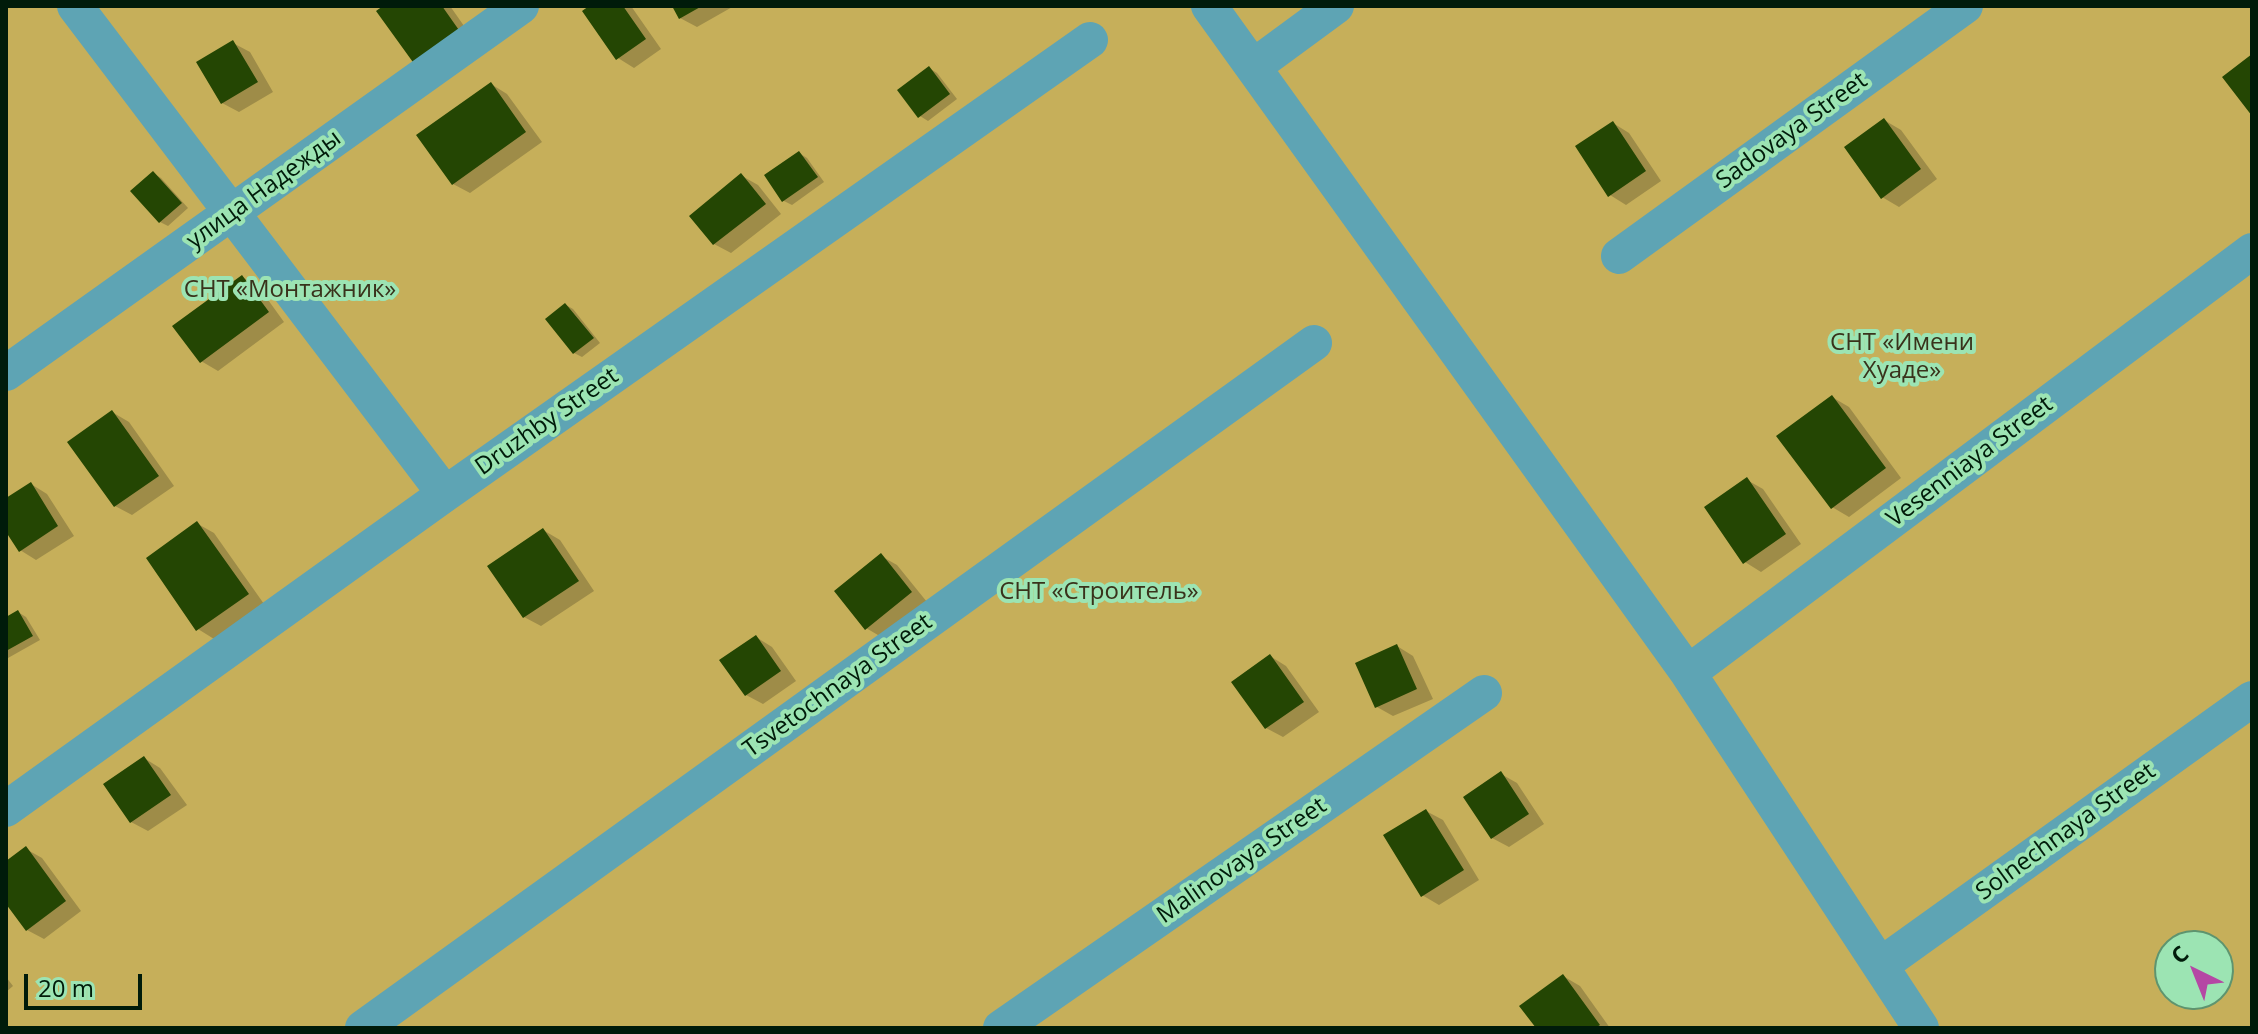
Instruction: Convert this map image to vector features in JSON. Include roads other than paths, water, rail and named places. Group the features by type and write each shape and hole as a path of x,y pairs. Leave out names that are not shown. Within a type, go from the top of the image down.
{"street":[{"path":"75,6 445,494"},
{"name":"улица Надежды","path":"6,373 521,6"},
{"path":"1209,6 1688,673 1921,1028"},
{"path":"1253,67 1336,6"},
{"name":"Sadovaya Street","path":"1619,256 1965,6"},
{"name":"Druzhby Street","path":"6,809 445,494 1090,40"},
{"name":"Vesenniaya Street","path":"1688,673 2252,251"},
{"name":"Tsvetochnaya Street","path":"363,1028 1314,343"},
{"name":"Malinovaya Street","path":"1001,1028 1484,693"},
{"name":"Solnechnaya Street","path":"1881,965 2252,699"}],"park label":[{"name":"СНТ «Монтажник»","path":"290,290"},
{"name":"СНТ «Имени Хуаде»","path":"1902,357"},
{"name":"СНТ «Строитель»","path":"1099,592"}]}
